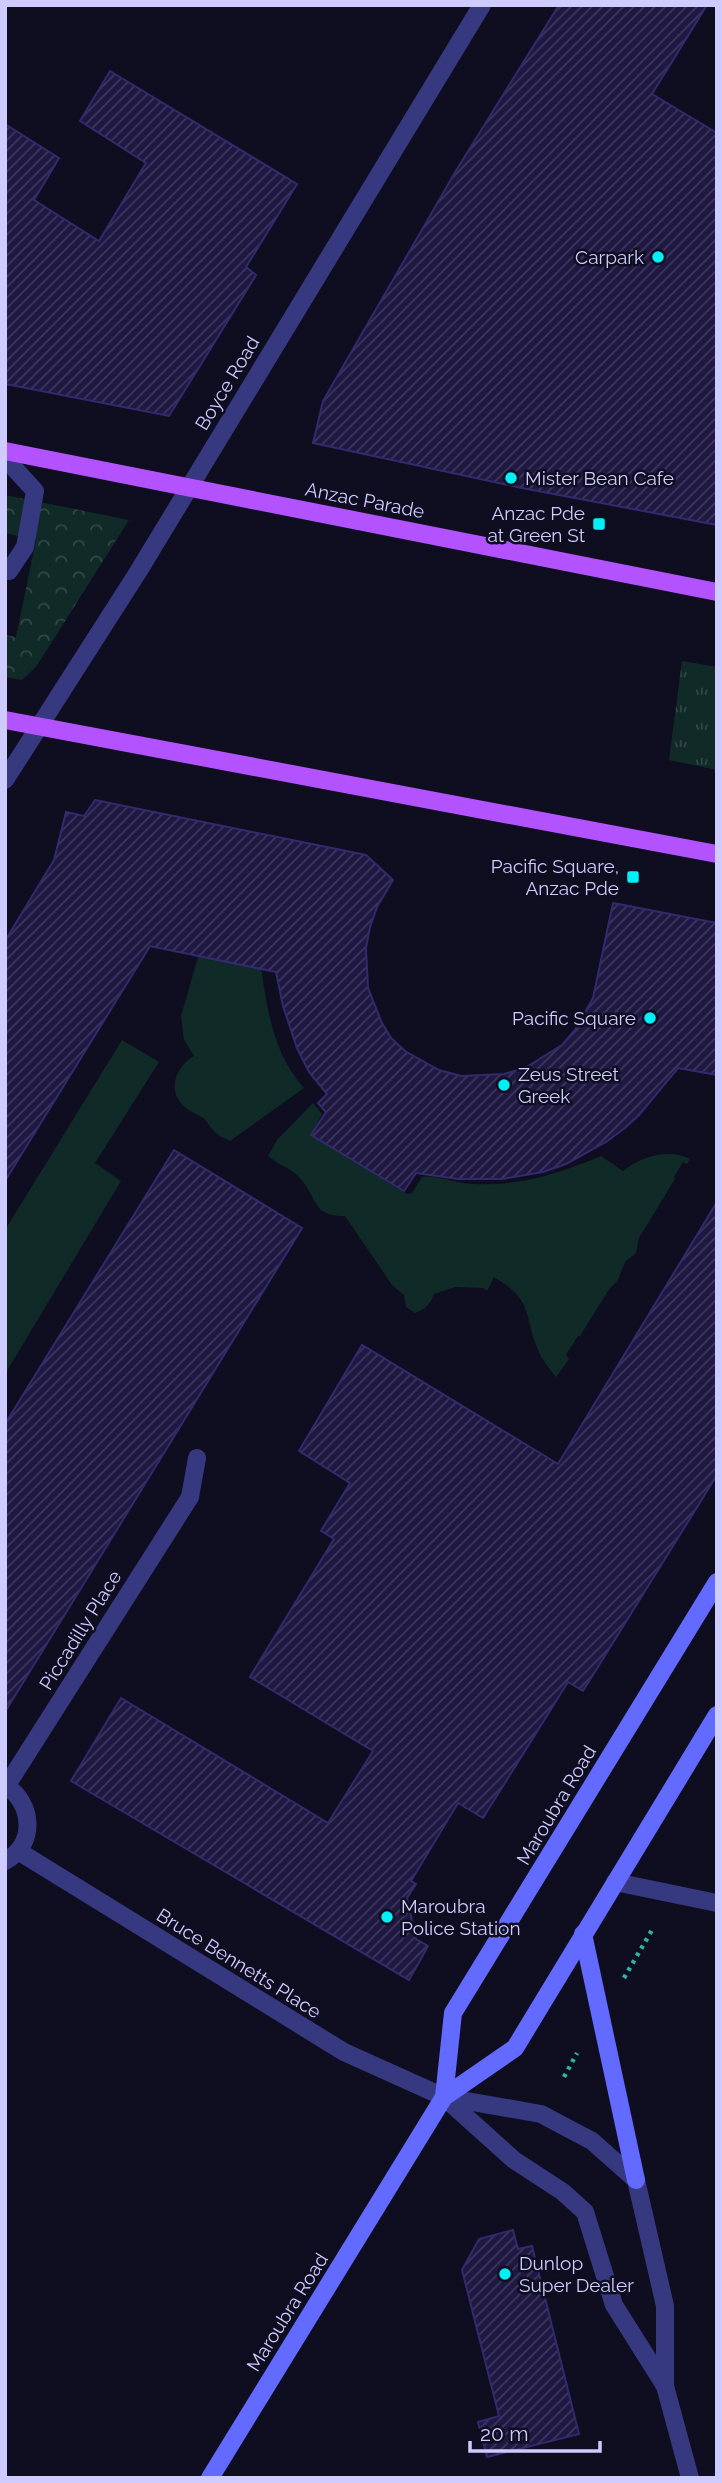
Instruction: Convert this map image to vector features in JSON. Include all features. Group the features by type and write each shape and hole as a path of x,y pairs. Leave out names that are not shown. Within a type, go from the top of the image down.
{"main road":[{"name":"Anzac Parade","path":"5,451 715,589"},
{"path":"5,720 717,854"},
{"name":"Maroubra Road","path":"444,2097 453,2012 717,1582"},
{"name":"Maroubra Road","path":"210,2478 444,2097 515,2048 717,1715"},
{"path":"583,1934 636,2180"}],"street":[{"name":"Boyce Road","path":"5,780 138,572 482,5"},
{"path":"5,458 35,491 25,547 9,571"},
{"name":"Piccadilly Place","path":"6,1785 190,1497 198,1458"},
{"path":"6,1785 17,1793 28,1816 24,1841 12,1856"},
{"name":"Bruce Bennetts Place","path":"12,1856 344,2052 444,2097"},
{"path":"615,1882 717,1903"},
{"path":"444,2097 541,2114 592,2141 636,2180 664,2306 665,2386 690,2478"},
{"path":"444,2097 513,2160 563,2192 585,2212 614,2305 665,2386"}],"path":[{"path":"624,1978 652,1930"},
{"path":"564,2077 581,2047"}],"green space":[{"path":"5,495 129,520 36,667 22,680 5,677 5,635 16,637 36,540 5,533"},
{"path":"682,661 717,667 717,770 669,760"},
{"path":"198,957 261,967 269,1015 279,1047 285,1061 304,1088 230,1141 214,1131 202,1117 187,1109 176,1096 177,1074 194,1056 184,1040 181,1016"},
{"path":"122,1040 159,1062 95,1163 121,1181 5,1374 5,1230"},
{"path":"313,1103 322,1114 311,1135 407,1194 412,1193 422,1177 468,1184 508,1183 571,1168 601,1156 623,1171 646,1158 664,1154 690,1159 687,1164 683,1162 639,1238 636,1253 625,1262 617,1282 610,1288 578,1336 566,1355 569,1359 556,1377 540,1354 522,1301 507,1286 494,1277 487,1291 483,1288 455,1287 434,1294 427,1306 415,1313 406,1307 404,1295 392,1285 345,1216 326,1213 320,1209 297,1175 268,1156 277,1140"}],"building":[{"path":"559,5 707,5 652,94 717,133 717,525 522,488 313,443 323,401 457,169"},
{"path":"110,71 297,184 246,267 256,275 169,416 5,384 5,124 59,158 34,200 99,241 146,163 80,121"},
{"path":"95,800 366,855 393,880 377,907 366,948 368,988 382,1023 391,1038 405,1051 439,1070 461,1076 504,1074 525,1068 562,1045 575,1030 593,998 613,903 717,923 717,1075 678,1068 625,1128 566,1164 543,1172 502,1179 458,1179 416,1173 404,1191 311,1135 326,1112 318,1103 327,1094 309,1072 297,1048 283,1006 276,972 150,946 5,1181 5,941 54,860 66,812 84,816"},
{"path":"174,1150 302,1228 5,1712 5,1424"},
{"path":"717,1202 717,1475 583,1691 568,1682 483,1818 458,1803 411,1881 416,1884 407,1898 416,1939 428,1946 409,1980 71,1781 121,1698 328,1823 373,1751 250,1677 334,1539 321,1531 350,1483 299,1451 362,1345 558,1464"},
{"path":"513,2230 518,2249 532,2246 579,2434 487,2457 478,2422 499,2416 462,2270 479,2239"}],"place":[{"name":"Carpark","path":"658,257"},
{"name":"Mister Bean Cafe","path":"511,478"},
{"name":"Anzac Pde at Green St","path":"599,524"},
{"name":"Pacific Square, Anzac Pde","path":"633,877"},
{"name":"Pacific Square","path":"650,1018"},
{"name":"Zeus Street Greek","path":"504,1085"},
{"name":"Maroubra Police Station","path":"387,1917"},
{"name":"Dunlop Super Dealer","path":"505,2274"}]}
